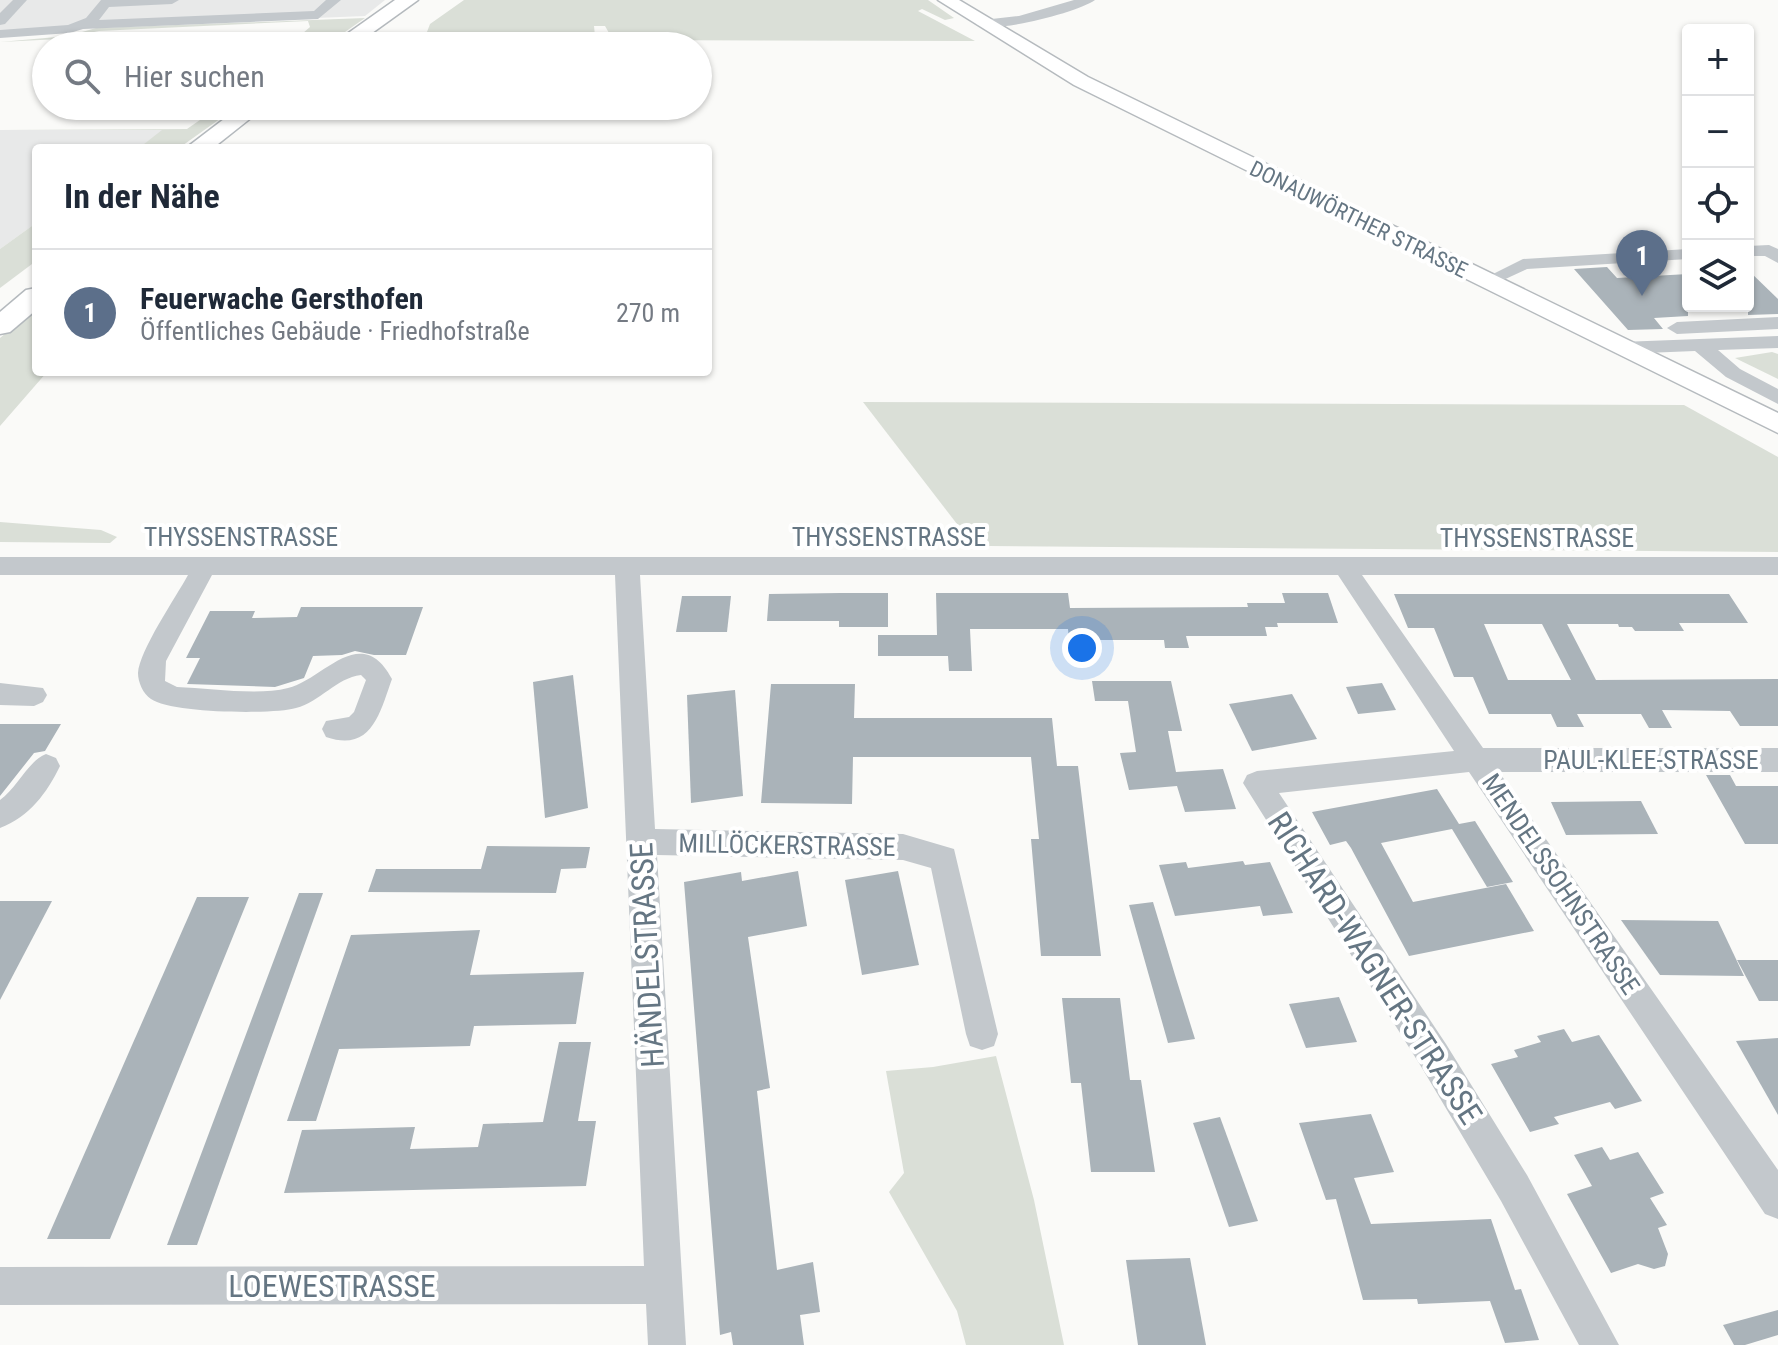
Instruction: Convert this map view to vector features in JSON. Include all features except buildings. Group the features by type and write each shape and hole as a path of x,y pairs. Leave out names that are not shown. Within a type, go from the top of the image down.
{"highway":[{"path":"373,23 394,0"},
{"path":"360,32 408,0"},
{"path":"383,32 430,0"},
{"path":"203,144 236,120"},
{"path":"228,144 260,120"},
{"path":"0,300 32,275"},
{"path":"0,326 32,299"}],"main road":[{"name":"DONAUWÖRTHER STRASSE","path":"947,0 1081,81 1778,424"}],"street":[{"path":"0,21 20,0"},
{"path":"83,25 107,1 172,0"},
{"path":"48,32 83,25 318,15 334,0"},
{"path":"983,24 1000,14 1049,0"},
{"path":"983,24 1020,20 1088,0"},
{"path":"0,34 32,33"},
{"path":"1754,251 1769,250 1778,258"},
{"path":"1486,282 1523,264 1535,262 1682,254"},
{"path":"1677,328 1778,323"},
{"path":"1621,348 1778,342"},
{"path":"1701,346 1733,373 1778,397"},
{"path":"205,565 153,661 149,676 152,686 162,695 177,698 294,698 335,673 356,665 367,665 376,671 379,679 365,718 356,727 336,729"},
{"name":"HÄNDELSTRASSE","path":"627,565 667,1345"},
{"name":"THYSSENSTRASSE","path":"0,566 1778,566"},
{"name":"MENDELSSOHNSTRASSE","path":"1347,566 1367,602 1778,1201"},
{"path":"0,694 34,695"},
{"name":"PAUL-KLEE-STRASSE","path":"1475,760 1778,760"},
{"name":"RICHARD-WAGNER-STRASSE","path":"1475,760 1257,783 1434,1056 1514,1188 1600,1345"},
{"path":"0,815 20,804 46,766"},
{"name":"MILLÖCKERSTRASSE","path":"641,842 903,847 944,858 982,1034"},
{"name":"LOEWESTRASSE","path":"0,1286 665,1285"}],"shaded area":[{"path":"0,0 385,0 365,16 0,31"},
{"path":"464,0 928,0 954,18 945,20 922,9 918,11 975,41 712,40 712,32 608,32 605,26 594,26 595,32 427,32 430,24"},
{"path":"365,18 345,32 304,32 310,27 308,21 82,32 96,28"},
{"path":"200,120 218,120 185,144 144,144 162,130 0,130 187,129"},
{"path":"0,130 164,130 145,144 32,144 32,226 0,249"},
{"path":"32,226 32,264 0,288 0,249"},
{"path":"32,311 32,376 44,376 0,426 0,338"},
{"path":"1772,352 1778,354 1778,379 1735,358"},
{"path":"863,402 1684,405 1778,457 1778,552 989,546 967,537"},
{"path":"0,522 101,530 117,537 110,543 0,542"},
{"path":"996,1056 1034,1200 1064,1345 966,1345 957,1311 889,1192 904,1173 886,1071"}],"place":[{"name":"Feuerwache Gersthofen","path":"1642,296"}]}
